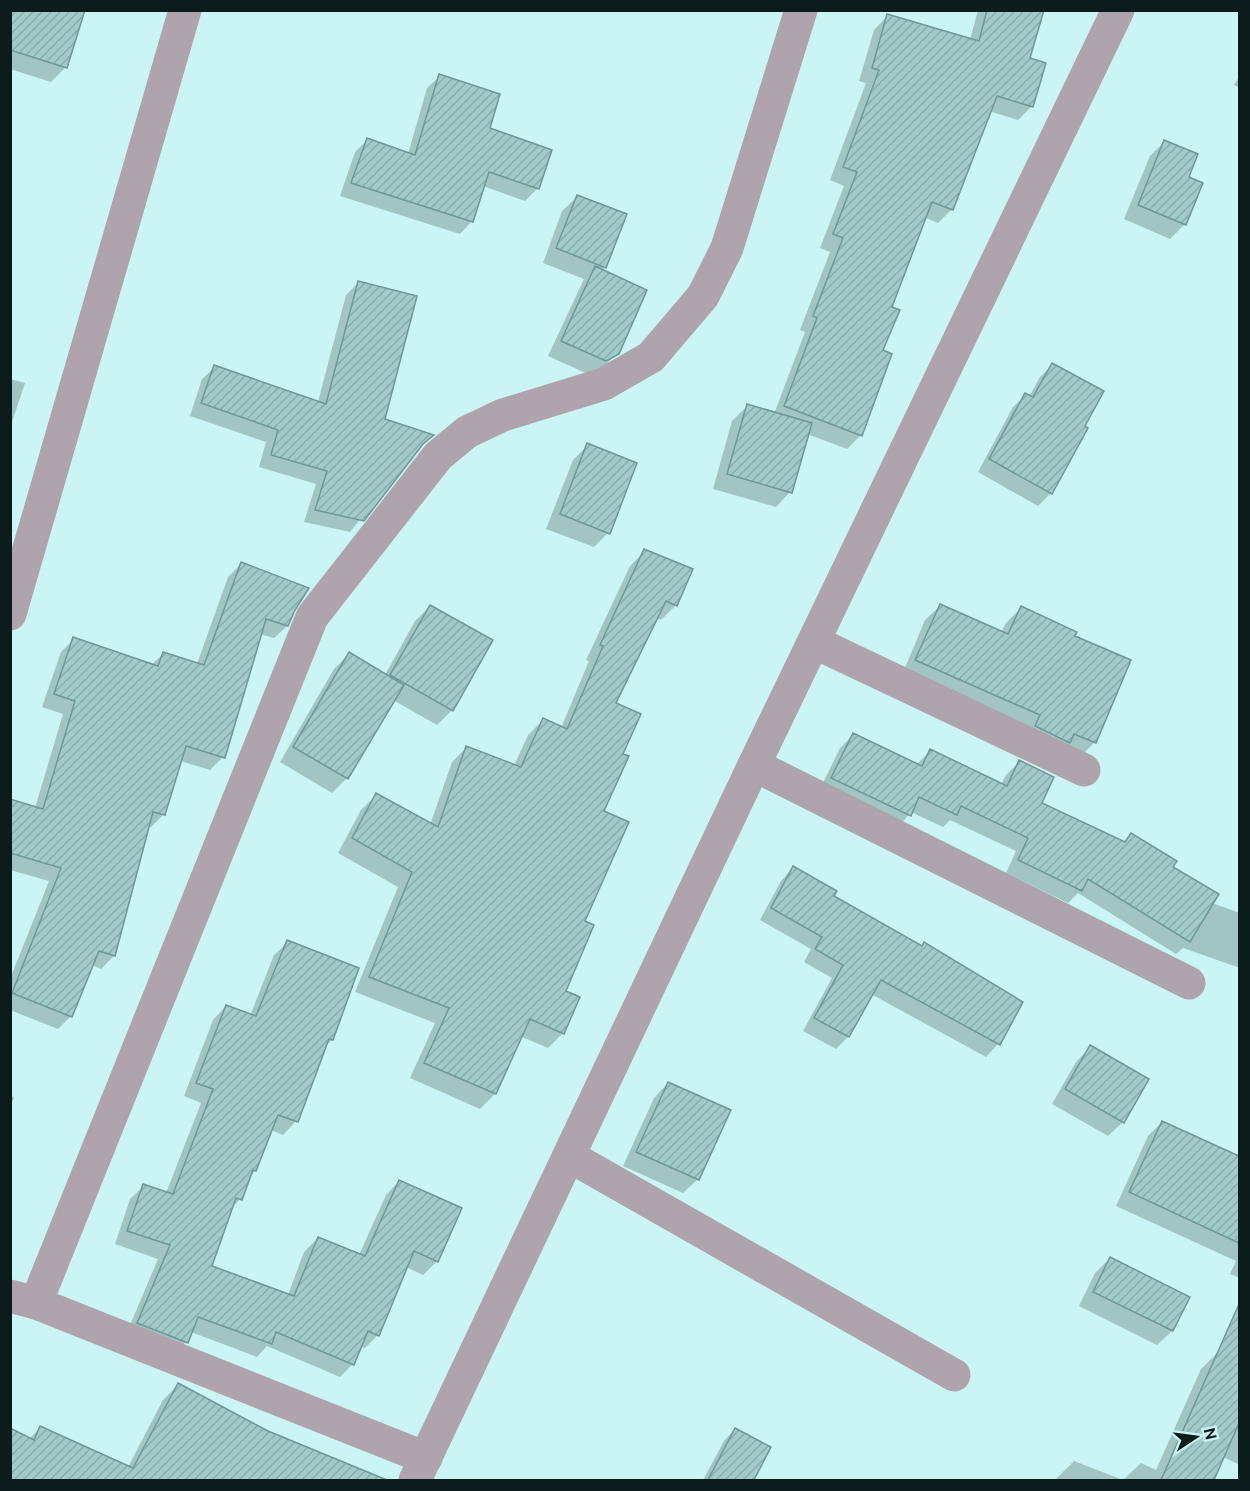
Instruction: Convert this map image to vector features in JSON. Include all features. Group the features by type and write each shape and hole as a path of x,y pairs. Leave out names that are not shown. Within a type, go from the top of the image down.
{"street":[{"path":"10,614 185,10"},
{"path":"801,10 727,248 704,296 651,357 632,368 604,384 503,415 467,432 438,456 312,617 23,1300 420,1469 754,765 1118,10"},
{"path":"814,642 1084,770"},
{"path":"754,765 1190,983"},
{"path":"569,1156 954,1376"}],"building":[{"path":"10,10 85,10 67,68 10,50"},
{"path":"987,10 1044,10 1030,58 1046,63 1033,107 997,96 953,210 932,202 892,307 900,310 883,350 892,354 862,436 784,406 817,318 813,316 843,238 833,234 857,172 843,167 879,70 872,68 887,14 979,41"},
{"path":"439,74 500,94 490,128 552,150 539,189 489,172 473,222 351,183 367,138 415,155"},
{"path":"1164,140 1198,154 1189,177 1203,183 1186,225 1138,205"},
{"path":"577,195 627,214 606,268 556,248"},
{"path":"595,266 647,290 619,354 606,361 561,341"},
{"path":"358,281 417,296 385,419 434,435 423,444 364,521 315,510 327,471 271,455 278,430 201,403 214,365 326,404"},
{"path":"1052,363 1104,391 1085,426 1088,428 1052,494 989,459 1025,393 1033,397"},
{"path":"747,404 812,423 792,493 727,474"},
{"path":"587,443 637,463 610,534 560,514"},
{"path":"644,549 693,569 677,606 666,601 616,703 641,714 623,754 629,756 604,811 629,822 585,921 594,925 566,991 580,997 564,1034 530,1019 496,1094 424,1063 449,1008 369,977 412,872 352,838 376,793 438,827 466,746 521,767 543,718 567,729 603,646 600,645"},
{"path":"241,562 309,588 288,626 266,619 225,758 186,746 165,815 153,812 115,956 99,951 72,1017 12,993 61,868 10,853 10,799 43,809 75,701 54,694 73,637 158,666 163,652 204,665"},
{"path":"940,604 1008,634 1021,606 1077,632 1075,636 1131,660 1096,743 1074,734 1070,743 1035,726 1040,715 915,660"},
{"path":"430,605 493,640 453,711 390,675"},
{"path":"349,652 404,685 348,779 293,747"},
{"path":"853,733 922,766 930,749 1007,786 1019,760 1054,777 1042,803 1125,842 1131,833 1177,861 1173,867 1219,894 1190,942 1088,879 1082,891 1018,860 1028,838 961,806 957,815 919,797 911,816 831,778"},
{"path":"793,866 837,891 834,896 922,946 924,942 1023,1002 1000,1045 881,980 849,1037 814,1018 843,965 815,949 822,937 771,908"},
{"path":"287,940 359,968 333,1040 329,1039 298,1122 278,1115 242,1200 236,1198 212,1266 294,1296 318,1237 365,1256 399,1180 462,1208 438,1262 414,1251 379,1336 368,1331 354,1365 276,1332 272,1344 198,1317 188,1343 137,1323 170,1245 127,1231 143,1184 173,1194 213,1089 196,1083 226,1005 256,1016"},
{"path":"1090,1045 1149,1079 1124,1123 1065,1089"},
{"path":"668,1082 731,1110 699,1180 636,1152"},
{"path":"1162,1121 1239,1156 1239,1243 1129,1192"},
{"path":"1110,1257 1190,1297 1173,1331 1093,1292"},
{"path":"1239,1304 1239,1423 1214,1480 1161,1480"},
{"path":"178,1383 268,1431 387,1480 10,1480 10,1428 34,1440 40,1426 133,1468"},
{"path":"735,1428 771,1447 754,1480 708,1480"}]}
